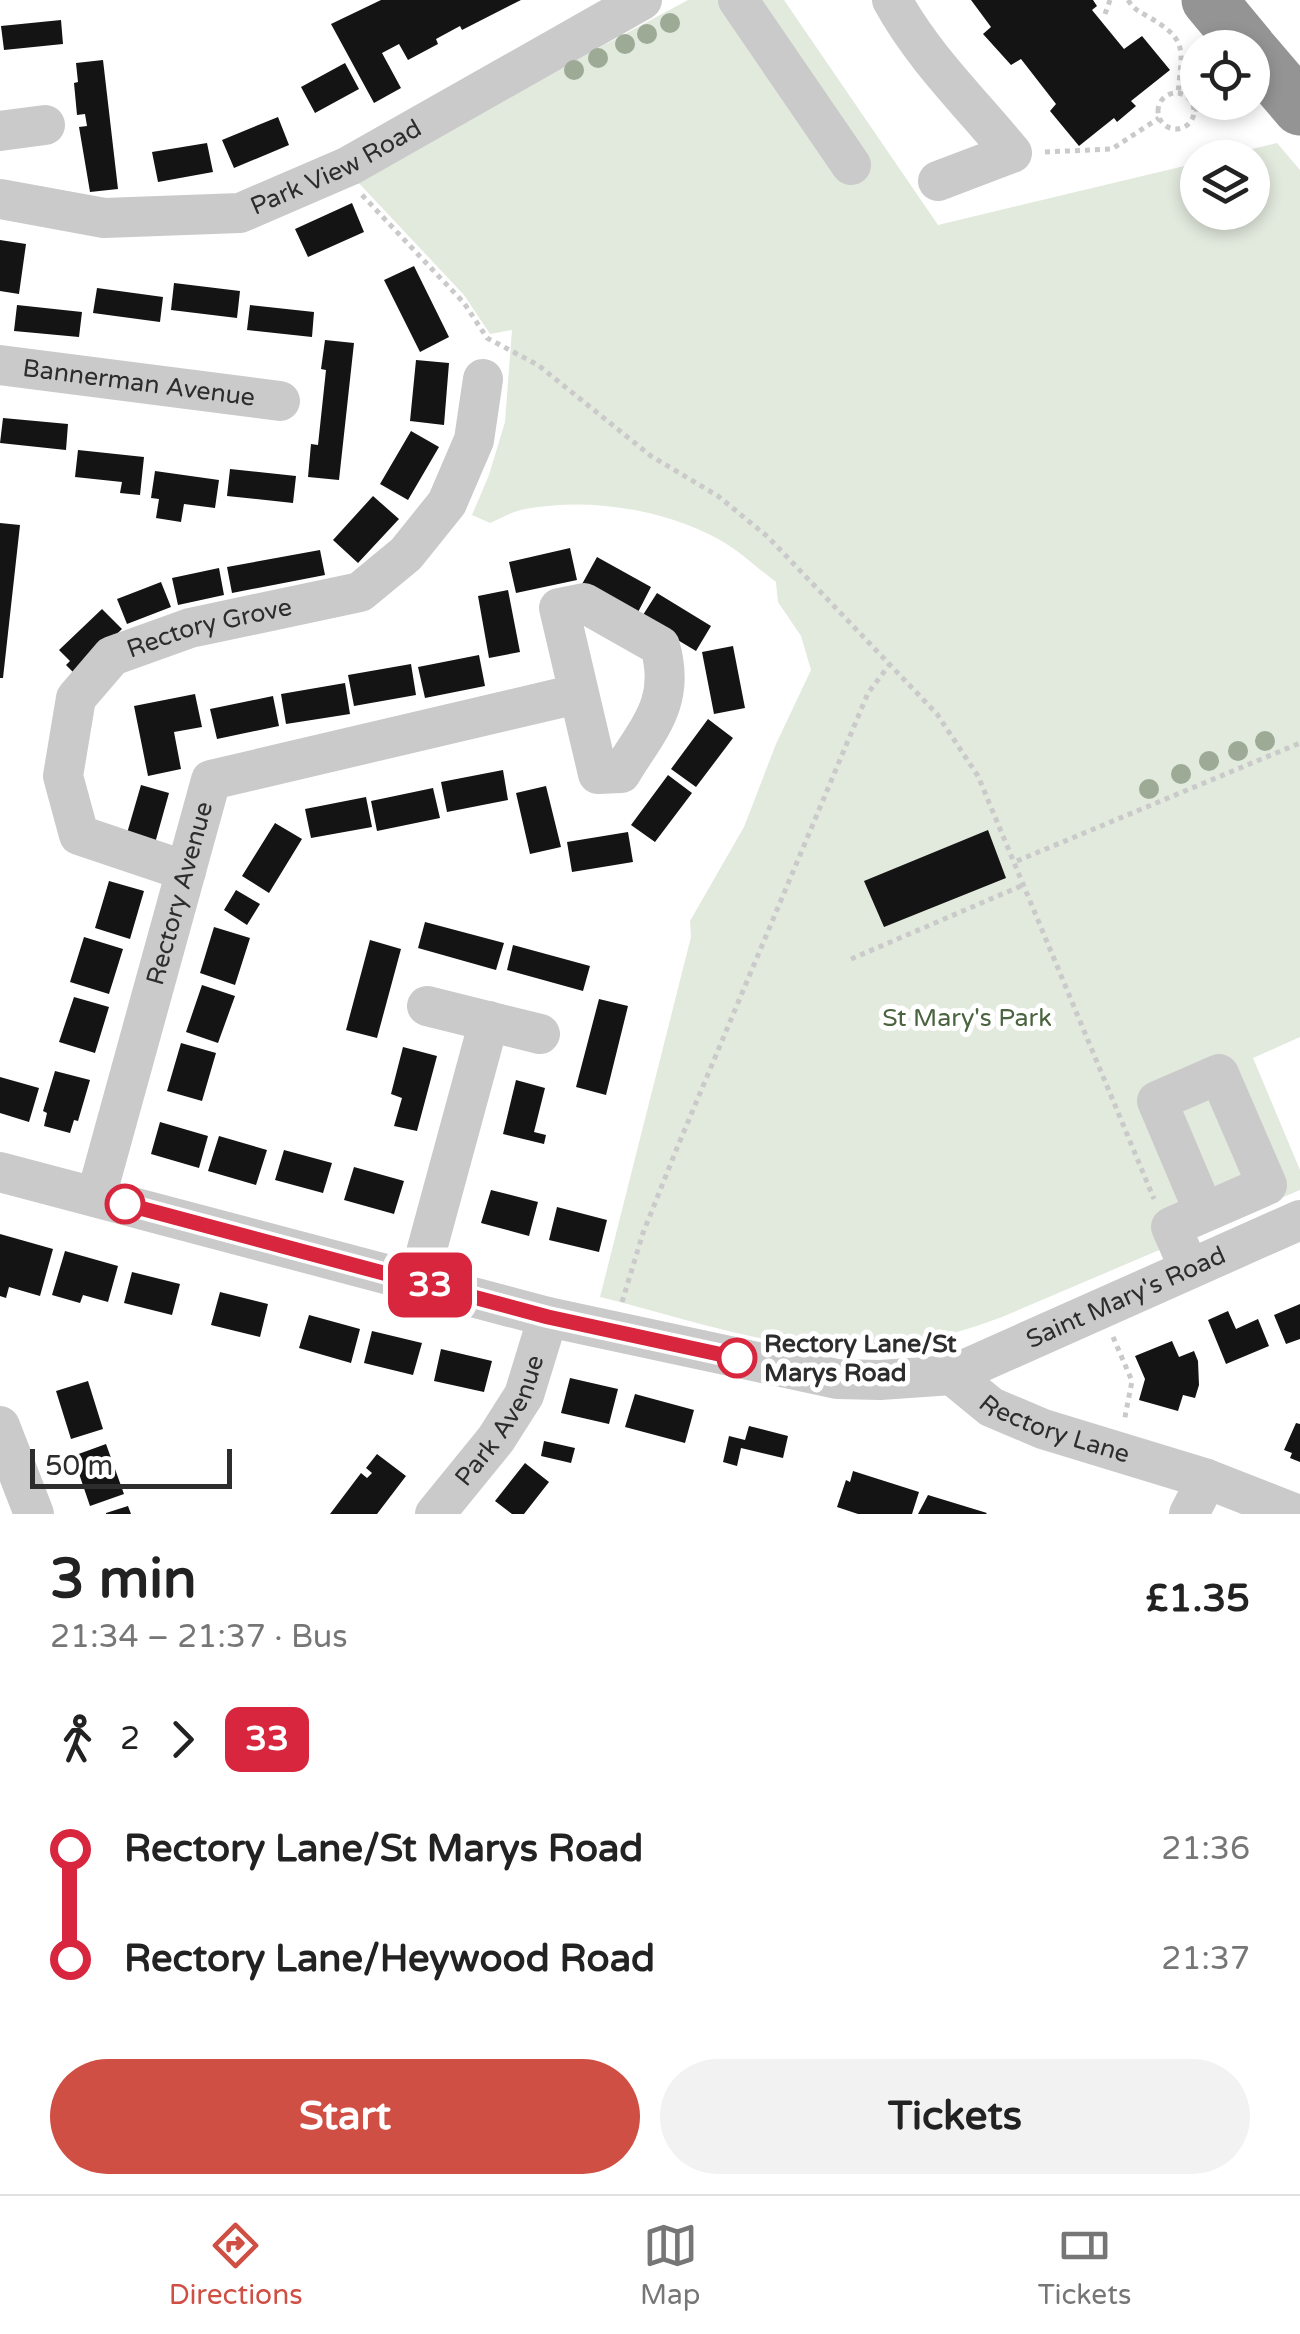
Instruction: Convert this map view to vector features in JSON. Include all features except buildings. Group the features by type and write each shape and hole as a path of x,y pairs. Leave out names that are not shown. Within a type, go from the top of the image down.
{"highway":[{"path":"1230,22 1300,108"}],"street":[{"name":"Park View Road","path":"0,199 104,218 240,213 340,170 642,0"},
{"path":"738,0 851,165"},
{"path":"892,0 931,60 1012,153 938,181"},
{"path":"0,131 45,126"},
{"name":"Bannerman Avenue","path":"0,364 280,401"},
{"name":"Rectory Grove","path":"186,871 79,835 63,776 76,698 112,656 190,628 360,592 406,554 447,503 474,440 483,379"},
{"name":"Rectory Avenue","path":"96,1196 211,780 577,694"},
{"path":"427,1006 540,1034"},
{"path":"418,1282 489,1020"},
{"name":"Rectory Lane","path":"0,1172 548,1317 836,1379 952,1375 991,1407 1043,1429 1118,1452 1198,1497 1296,1514"},
{"path":"1188,1219 1190,1268"},
{"name":"Saint Mary's Road","path":"952,1375 1300,1220"},
{"name":"Park Avenue","path":"435,1514 496,1439 524,1396 548,1317"},
{"path":"0,1426 9,1477 34,1514"}],"path":[{"path":"1105,14 1110,0"},
{"path":"1128,0 1133,8 1170,29 1178,38 1178,93"},
{"path":"1012,153 1112,149 1159,118 1161,101 1178,93"},
{"path":"1159,118 1172,129 1188,125 1194,115 1192,104 1178,93"},
{"path":"340,170 464,303 487,338 538,365 651,456 718,496 768,537 937,714 978,776 1161,1218 1188,1219"},
{"path":"603,1329 622,1303 643,1233 677,1148 868,693 891,664"},
{"path":"1016,862 1300,743"},
{"path":"851,958 1022,886"},
{"path":"1098,1308 1132,1381 1118,1452"}],"green space":[{"name":"St Mary's Park","path":"688,0 784,0 938,225 1180,167 1180,230 1270,230 1270,145 1277,143 1300,170 1300,1037 1253,1058 1300,1170 1300,1190 1002,1317 913,1343 846,1348 775,1341 600,1297 691,937 690,921 744,827 776,744 811,670 801,636 778,602 776,582 727,544 698,529 651,513 600,505 525,509 490,523 472,515 505,422 512,330 490,334 464,295 355,179"}],"bus line":[{"name":"33","path":"125,1204 548,1317 737,1358"}],"place":[{"name":"Rectory Lane/St Marys Road","path":"737,1358"}]}
